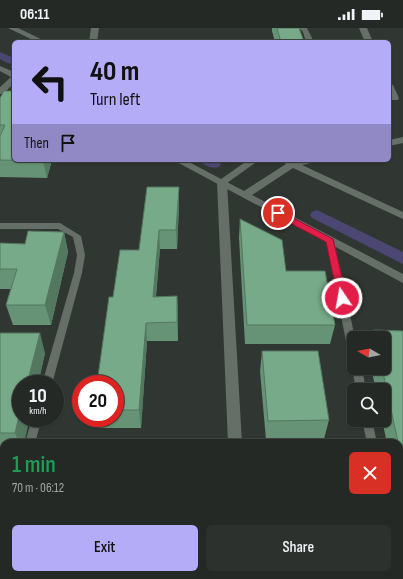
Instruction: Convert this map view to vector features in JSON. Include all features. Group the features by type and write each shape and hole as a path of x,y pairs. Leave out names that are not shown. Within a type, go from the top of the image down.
{"street":[{"path":"12,28 39,40"},
{"path":"93,40 95,28"},
{"path":"303,28 306,31 309,40"},
{"path":"363,28 368,40"},
{"path":"0,68 12,76"},
{"path":"0,92 12,79"},
{"path":"391,89 395,98"},
{"path":"391,143 403,140"},
{"path":"182,162 403,279"},
{"path":"222,182 251,162"},
{"path":"245,196 289,162 403,216"},
{"path":"222,182 235,439"}],"lane":[{"path":"0,226 60,226 77,236 82,255 50,375"},
{"path":"330,240 349,331"},
{"path":"31,439 34,427"},
{"path":"369,427 371,439"}],"building":[{"path":"277,28 299,28 303,40 280,40"},
{"path":"4,91 12,91 12,160 0,160 0,136 5,125 0,125 0,98"},
{"path":"147,187 179,187 176,230 159,230 153,297 177,296 177,322 146,323 139,410 124,410 124,375 98,375 109,297 113,297 120,250 139,250"},
{"path":"240,219 282,240 286,271 325,271 335,325 247,325"},
{"path":"28,231 64,232 45,305 6,305 17,269 0,269 0,243 25,244"},
{"path":"374,330 403,331 403,439 397,439 391,410 391,383 385,383 384,375 391,375 391,331"},
{"path":"0,333 40,333 29,375 12,375 12,427 16,427 15,433 0,433"},
{"path":"262,351 318,351 329,420 268,421"}],"waterway":[{"path":"0,55 11,61"},
{"path":"210,162 214,164"},
{"path":"317,215 403,259"}],"route":[{"path":"278,213 330,240 342,298"}]}
